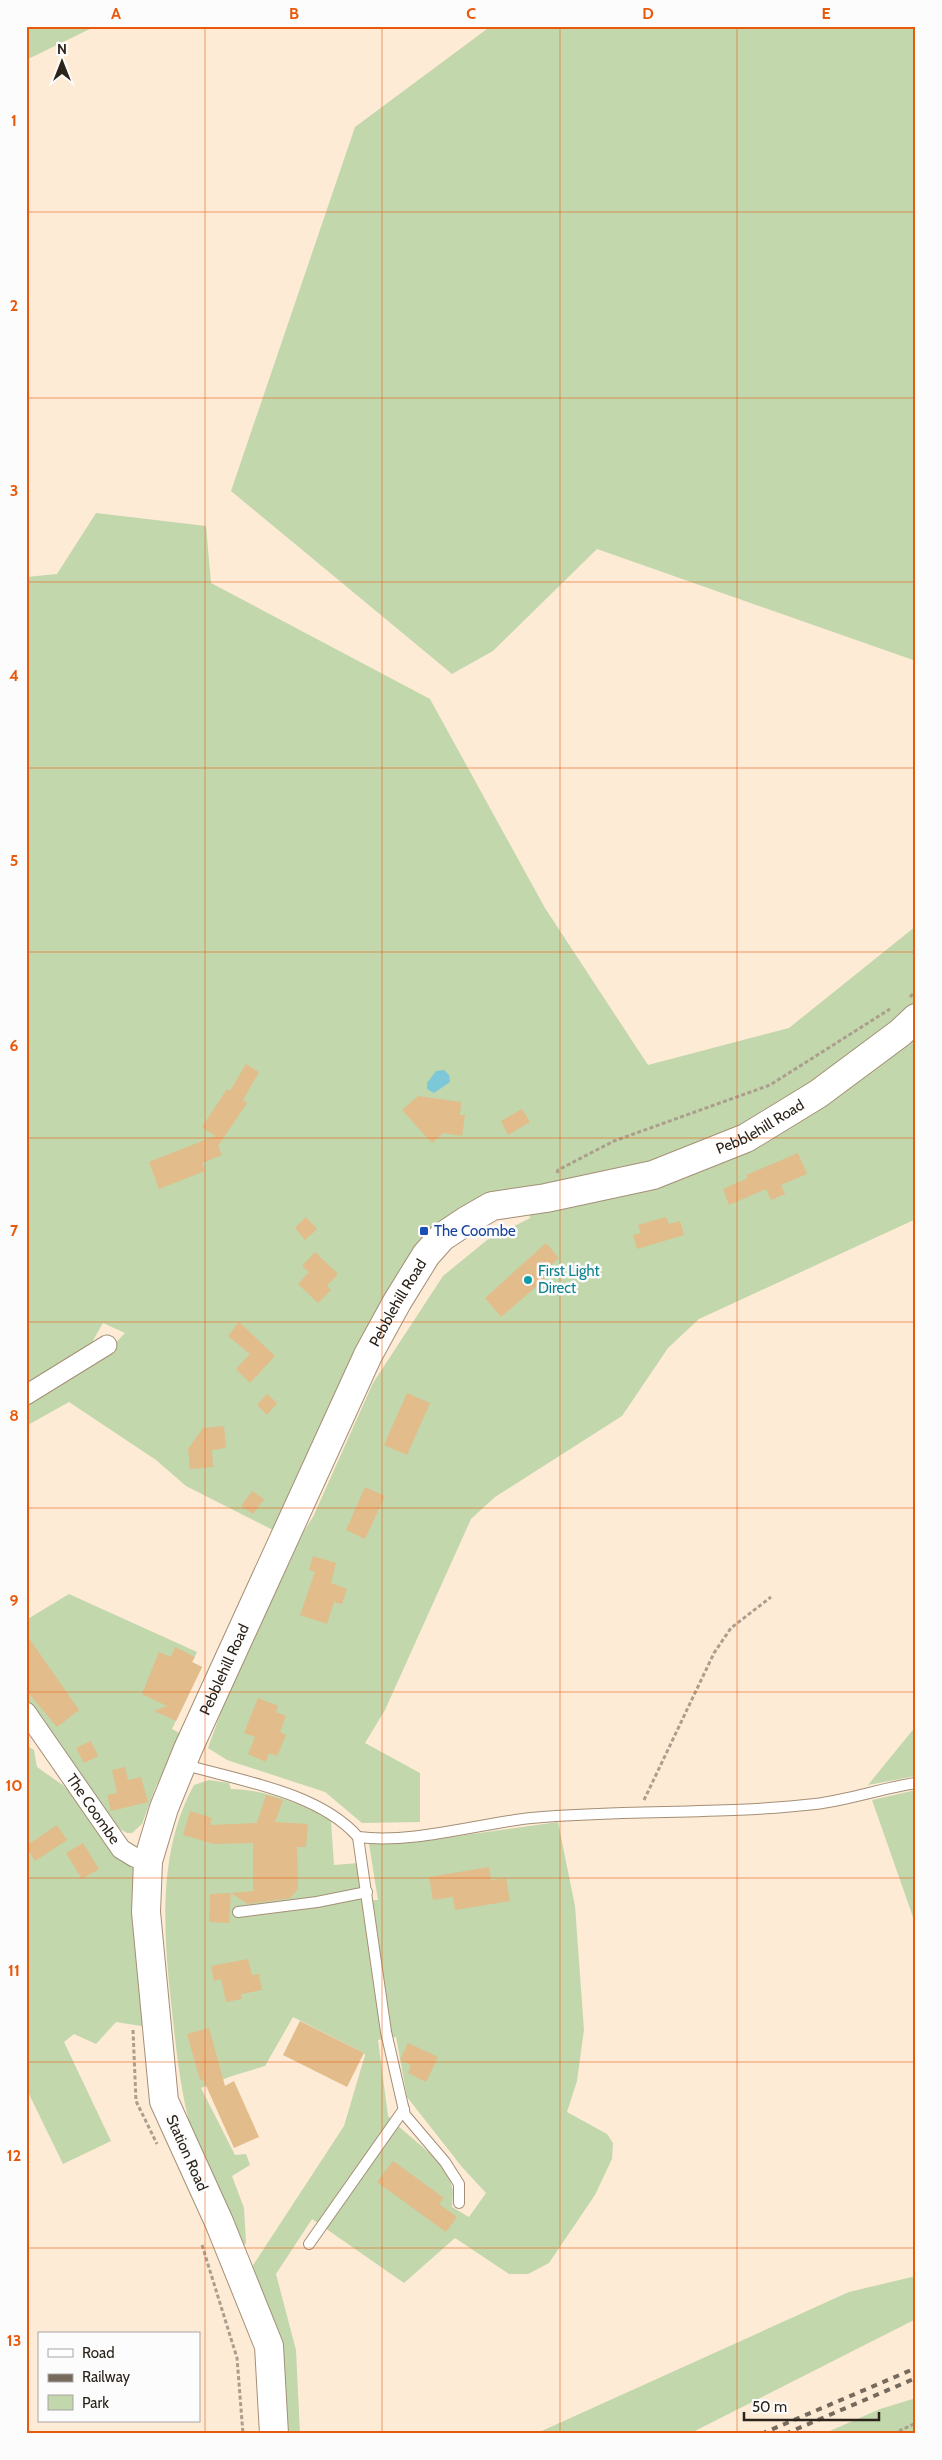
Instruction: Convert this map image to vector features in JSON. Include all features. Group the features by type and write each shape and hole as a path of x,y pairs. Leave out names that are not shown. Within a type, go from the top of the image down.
{"main road":[{"name":"Pebblehill Road","path":"148,1861 164,1808 181,1763 368,1355 397,1302 426,1255 442,1237 492,1206 546,1198 653,1175 746,1138 818,1094 900,1033 904,1009"},
{"name":"Station Road","path":"148,1861 146,1912 164,2101 218,2222 269,2346 274,2434"}],"street":[{"path":"26,1395 107,1345"},
{"name":"The Coombe","path":"26,1712 121,1849 134,1857 148,1861"}],"lane":[{"path":"26,1734 48,1742"},
{"path":"181,1763 241,1778 318,1807 346,1824 358,1837 386,2032 405,2116 445,2162 459,2184 459,2203"},
{"path":"358,1837 379,1840 530,1818 639,1812 736,1810 817,1804 916,1783"},
{"path":"238,1912 318,1902 367,1892"},
{"path":"309,2244 404,2109"}],"path":[{"path":"546,1198 558,1170 614,1141 770,1085 904,1009 916,990"},
{"path":"639,1812 714,1653 731,1628 771,1597"},
{"path":"893,2434 916,2423"}],"green space":[{"path":"26,26 96,26 26,60"},
{"path":"491,26 916,26 916,661 597,549 493,651 452,674 231,491 355,127"},
{"path":"96,513 206,526 211,583 430,699 545,908 648,1065 789,1028 916,926 916,1219 699,1319 668,1348 622,1416 495,1497 471,1519 385,1710 365,1743 420,1773 420,1822 362,1823 325,1792 227,1760 208,1748 228,1693 304,1531 313,1517 373,1383 443,1276 487,1240 530,1218 524,1193 462,1212 273,1530 186,1486 156,1460 69,1402 26,1426 26,1403 101,1358 125,1333 103,1323 90,1346 26,1386 26,577 57,574"},
{"path":"69,1594 197,1652 192,1662 202,1667 172,1729 183,1735 156,1786 142,1824 132,1833 127,1833 120,1829 26,1699 26,1620"},
{"path":"916,1726 916,1776 868,1785"},
{"path":"26,1745 34,1750 37,1767 64,1786 138,1867 147,2027 116,2022 96,2044 74,2034 64,2042 111,2141 63,2164 26,2088"},
{"path":"209,1780 229,1783 231,1789 270,1795 296,1803 331,1821 334,1865 358,1863 362,1900 378,1900 369,1844 422,1841 558,1822 575,1906 584,2030 577,2081 567,2112 607,2134 613,2143 612,2159 595,2195 549,2263 528,2274 509,2274 455,2238 404,2283 312,2219 276,2274 296,2350 300,2434 281,2434 248,2273 344,2126 365,2055 293,2017 265,2066 201,2088 235,2155 246,2154 250,2165 232,2176 244,2208 246,2243 239,2251 205,2170 188,2116 178,2064 168,1975 165,1909 167,1877 172,1845 181,1814 194,1785","holes":["396,2037 407,2097 462,2167 486,2193 469,2217 452,2207 453,2189 449,2177 442,2167 388,2116 378,2040"]},
{"path":"916,1790 916,1920 913,1917 872,1800"},
{"path":"916,2276 916,2319 689,2434 535,2434 849,2292"},
{"path":"916,2398 916,2434 823,2434 880,2409"}],"water":[{"path":"444,1070 449,1075 450,1082 434,1093 427,1089 427,1083 436,1071"}],"building":[{"path":"246,1064 259,1072 243,1100 247,1103 218,1146 222,1155 202,1163 205,1171 159,1189 149,1162 215,1136 202,1127 227,1089 230,1091"},
{"path":"418,1096 461,1102 460,1115 465,1115 462,1136 443,1133 432,1143 402,1110"},
{"path":"522,1109 530,1122 508,1135 501,1121"},
{"path":"798,1153 807,1174 781,1185 785,1194 771,1200 766,1189 729,1205 723,1189 748,1178 746,1175"},
{"path":"306,1217 317,1229 305,1240 295,1228"},
{"path":"666,1217 669,1224 680,1221 684,1235 637,1249 633,1235 641,1233 638,1225"},
{"name":"First Light Direct","path":"546,1243 559,1258 541,1274 545,1279 501,1317 485,1298"},
{"path":"315,1252 338,1274 327,1286 331,1290 318,1303 298,1284 309,1272 302,1266"},
{"path":"239,1322 275,1356 250,1383 236,1369 250,1354 228,1336"},
{"path":"407,1393 430,1403 407,1455 384,1445"},
{"path":"267,1394 277,1403 267,1415 257,1405"},
{"path":"224,1426 226,1448 212,1450 213,1467 190,1469 188,1449 203,1428"},
{"path":"365,1487 385,1496 365,1539 346,1530"},
{"path":"252,1491 264,1499 253,1514 241,1506"},
{"path":"313,1556 336,1563 331,1583 347,1589 342,1604 334,1602 327,1624 300,1615 315,1572 309,1570"},
{"path":"26,1634 79,1710 57,1727 26,1690"},
{"path":"175,1647 195,1657 192,1662 202,1667 176,1721 154,1711 167,1706 142,1694 159,1652 171,1657"},
{"path":"258,1698 278,1706 276,1712 286,1716 280,1732 286,1735 277,1756 269,1753 266,1762 248,1754 255,1737 244,1733"},
{"path":"91,1741 98,1756 84,1763 76,1748"},
{"path":"125,1767 128,1780 141,1777 148,1802 111,1811 107,1795 117,1793 112,1770"},
{"path":"266,1795 283,1800 275,1822 308,1824 306,1847 297,1847 298,1889 290,1898 248,1904 231,1893 253,1891 253,1843 214,1844 183,1835 190,1811 212,1818 210,1825 257,1823"},
{"path":"57,1825 67,1840 35,1861 26,1846"},
{"path":"83,1843 99,1869 82,1879 66,1853"},
{"path":"489,1867 491,1880 506,1878 510,1901 455,1910 453,1897 433,1900 429,1877"},
{"path":"231,1893 229,1923 209,1922 210,1894"},
{"path":"248,1959 252,1975 259,1974 262,1990 241,1994 242,1999 226,2002 221,1979 214,1981 211,1966"},
{"path":"300,2021 364,2053 347,2087 283,2055"},
{"path":"209,2028 225,2086 234,2081 259,2137 234,2148 203,2079 200,2080 187,2034"},
{"path":"408,2043 438,2057 426,2082 408,2073 411,2065 400,2060"},
{"path":"393,2161 444,2198 439,2204 457,2217 446,2232 377,2182"}],"railway":[{"path":"761,2434 916,2368"},
{"path":"785,2434 916,2378"}],"place":[{"name":"The Coombe","path":"424,1231"},
{"name":"First Light Direct","path":"528,1280"}]}
